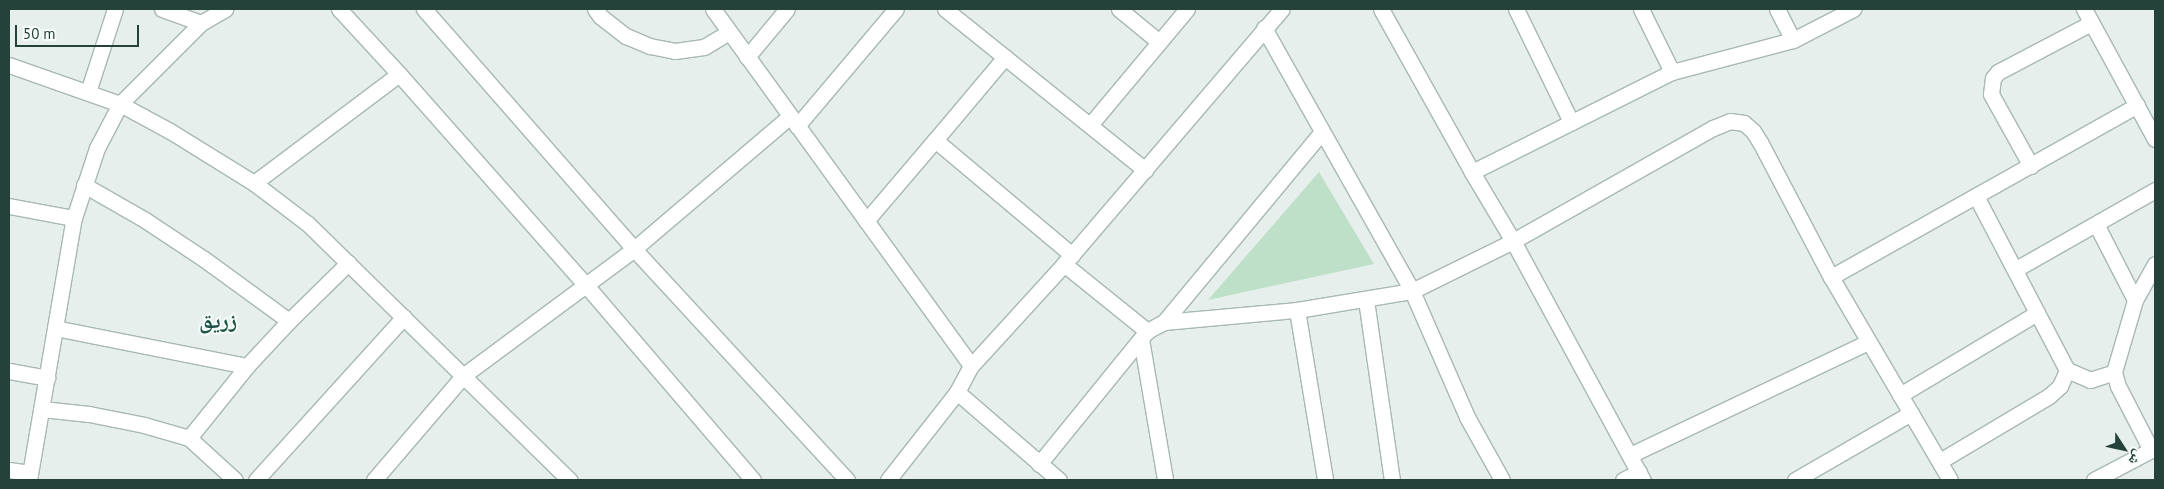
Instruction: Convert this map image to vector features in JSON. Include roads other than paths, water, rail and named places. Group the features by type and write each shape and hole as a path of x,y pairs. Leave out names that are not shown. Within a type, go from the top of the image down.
{"street":[{"path":"88,92 115,9"},
{"path":"162,9 201,23"},
{"path":"9,470 29,477 74,218 97,148 120,104 201,23 225,9"},
{"path":"339,9 400,74 585,284 753,480"},
{"path":"424,9 634,249 847,480"},
{"path":"596,9 600,16 626,36 650,46 675,52 704,47 729,32"},
{"path":"713,9 971,366"},
{"path":"747,57 787,9"},
{"path":"374,480 464,375 634,249 793,121 896,9"},
{"path":"945,9 1144,170"},
{"path":"1119,9 1159,42"},
{"path":"1090,125 1187,9"},
{"path":"888,480 957,392 971,366 1068,260 1282,9"},
{"path":"1381,9 1472,172 1513,241 1641,476 1623,480"},
{"path":"1516,9 1571,122"},
{"path":"1641,9 1672,72"},
{"path":"1778,9 1793,40"},
{"path":"1472,172 1672,72 1793,40 1853,9"},
{"path":"2084,9 2155,139"},
{"path":"2031,166 1991,94 1993,78 1998,72 2091,23"},
{"path":"1264,28 1321,133 1412,291 1467,417 1502,480"},
{"path":"866,221 1005,57"},
{"path":"9,65 120,104 178,135 254,183 308,224 569,480"},
{"path":"254,183 400,74"},
{"path":"1831,277 2137,106"},
{"path":"1164,322 1297,310 1412,291 1513,241 1713,128 1730,121 1744,123 1753,131 1831,277 1950,480"},
{"path":"1039,464 1144,335 1164,322 1321,133"},
{"path":"935,140 1068,260 1144,335 1165,480"},
{"path":"84,185 145,220 204,259 289,321"},
{"path":"2016,269 2155,190"},
{"path":"1976,196 2016,269 2067,370 2090,380 2114,372"},
{"path":"9,206 74,218"},
{"path":"2096,224 2136,300"},
{"path":"189,438 247,366 289,321 348,263"},
{"path":"2094,480 2153,449 2118,386 2114,372 2136,300 2155,264"},
{"path":"1366,300 1392,480"},
{"path":"1297,310 1325,480"},
{"path":"1900,395 2038,313"},
{"path":"256,480 404,317"},
{"path":"55,328 247,366"},
{"path":"1630,455 1868,342"},
{"path":"1940,461 2049,396 2060,386 2067,370"},
{"path":"9,371 47,378"},
{"path":"957,392 1059,480"},
{"path":"42,408 116,419 189,438 235,480"},
{"path":"1794,480 1911,413"}],"district":[{"name":"زريق","path":"218,321"}]}
